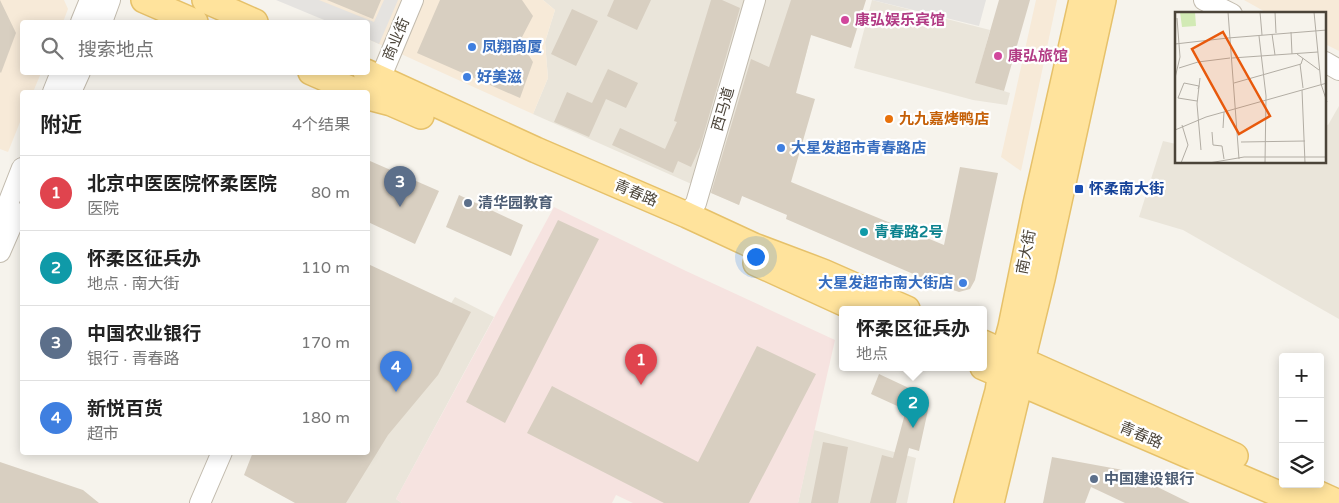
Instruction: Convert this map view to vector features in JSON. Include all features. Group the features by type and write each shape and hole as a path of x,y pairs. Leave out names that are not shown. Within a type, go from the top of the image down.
{"main road":[{"path":"144,0 190,20"},
{"path":"204,0 251,20"},
{"name":"南大街","path":"968,503 998,391 1002,363 1012,327 1036,204 1082,0"},
{"name":"南大街","path":"991,503 1002,363 1042,278 1102,0"},
{"name":"青春路","path":"320,75 365,90"},
{"name":"青春路","path":"370,92 536,150 754,246 823,272 900,306"},
{"name":"青春路","path":"370,92 850,306"},
{"name":"青春路","path":"1002,363 1279,476"},
{"name":"青春路","path":"1002,363 1300,503"},
{"path":"1306,488 1339,503"}],"street":[{"path":"82,20 90,0"},
{"path":"103,20 110,0"},
{"name":"商业街","path":"368,90 413,0"},
{"name":"西马道","path":"687,215 696,203 755,0"},
{"path":"1204,0 1228,12"},
{"path":"1326,63 1339,70"},
{"path":"54,90 60,75"},
{"path":"72,90 79,75"},
{"path":"0,224 20,173"},
{"path":"0,252 20,207"},
{"path":"200,503 221,455"}],"shaded area":[{"path":"0,0 64,0 68,9 64,20 20,20 20,75 40,75 34,90 20,90 20,122 8,152 0,149"},
{"path":"276,0 319,0 369,20 324,20"},
{"path":"283,0 543,0 555,10 545,42 548,78 533,114 370,40 370,20 360,20"},
{"path":"384,0 398,0 379,44 370,40 370,20 374,22"},
{"path":"543,0 821,0 799,79 782,72 739,205 533,114 548,78 545,42 555,10"},
{"path":"872,0 990,30 976,82 1010,93 1007,105 973,100 854,68"},
{"path":"872,0 986,0 979,26"},
{"path":"1036,0 1057,0 1021,171 1001,157"},
{"path":"1244,0 1339,0 1339,51 1326,44 1326,12 1265,12"},
{"path":"1339,106 1339,319 1183,230 1139,217 1163,141 1175,144 1175,164 1326,164 1326,124 1328,125"},
{"path":"554,207 835,340 798,503 633,503 616,495 612,503 402,503 396,499"},
{"path":"455,297 494,317 396,499 402,503 309,503 365,455 370,455 370,413 393,395"},
{"path":"814,430 916,458 907,503 798,503"}],"building":[{"path":"0,0 16,33 1,73 0,72"},
{"path":"327,0 381,0 373,19"},
{"name":"凤翔商厦","path":"440,0 522,0 533,16 520,41 533,62 520,98 417,53"},
{"path":"614,0 651,0 637,30 607,16"},
{"path":"711,0 722,0 740,8 700,147 691,167 678,161 673,173 612,145 620,128 665,149 677,122 674,121"},
{"path":"791,0 866,0 851,48 811,35 796,93 815,99 791,182 944,245 960,167 998,173 975,280 970,289 959,292 941,286 786,219 787,215 742,196 739,205 711,193 751,59 769,67"},
{"name":"康弘旅馆","path":"999,0 1030,0 1004,91 975,83"},
{"path":"572,9 598,21 576,66 551,54"},
{"path":"608,69 638,83 626,108 606,99 589,137 554,122 567,92 592,103"},
{"path":"370,161 439,191 415,244 370,223"},
{"path":"459,195 523,225 511,256 446,227"},
{"path":"558,220 599,239 505,423 466,402"},
{"path":"370,265 471,312 438,375 388,435 346,503 295,503 244,475 252,455 370,455"},
{"path":"757,346 816,374 749,503 664,503 527,433 552,386 698,462"},
{"path":"879,374 911,389 923,398 928,410 919,451 909,448 896,503 870,503 882,455 893,458 906,410 871,394"},
{"path":"823,442 848,447 838,503 811,503"},
{"name":"中国建设银行","path":"1052,457 1123,470 1190,503 1125,503 1091,487 1085,503 1043,503"},
{"path":"0,462 83,490 99,503 0,503"}],"place":[{"name":"康弘娱乐宾馆","path":"845,20"},
{"name":"凤翔商厦","path":"472,47"},
{"name":"康弘旅馆","path":"998,56"},
{"name":"好美滋","path":"467,77"},
{"name":"九九嘉烤鸭店","path":"889,119"},
{"name":"大星发超市青春路店","path":"781,148"},
{"name":"怀柔南大街","path":"1079,189"},
{"name":"清华园教育","path":"468,203"},
{"name":"中国农业银行","path":"400,207"},
{"name":"青春路2号","path":"864,232"},
{"name":"大星发超市南大街店","path":"963,283"},
{"name":"北京中医医院怀柔医院","path":"641,385"},
{"name":"新悦百货","path":"396,392"},
{"name":"怀柔区征兵办","path":"913,428"},
{"name":"中国建设银行","path":"1094,479"}]}
